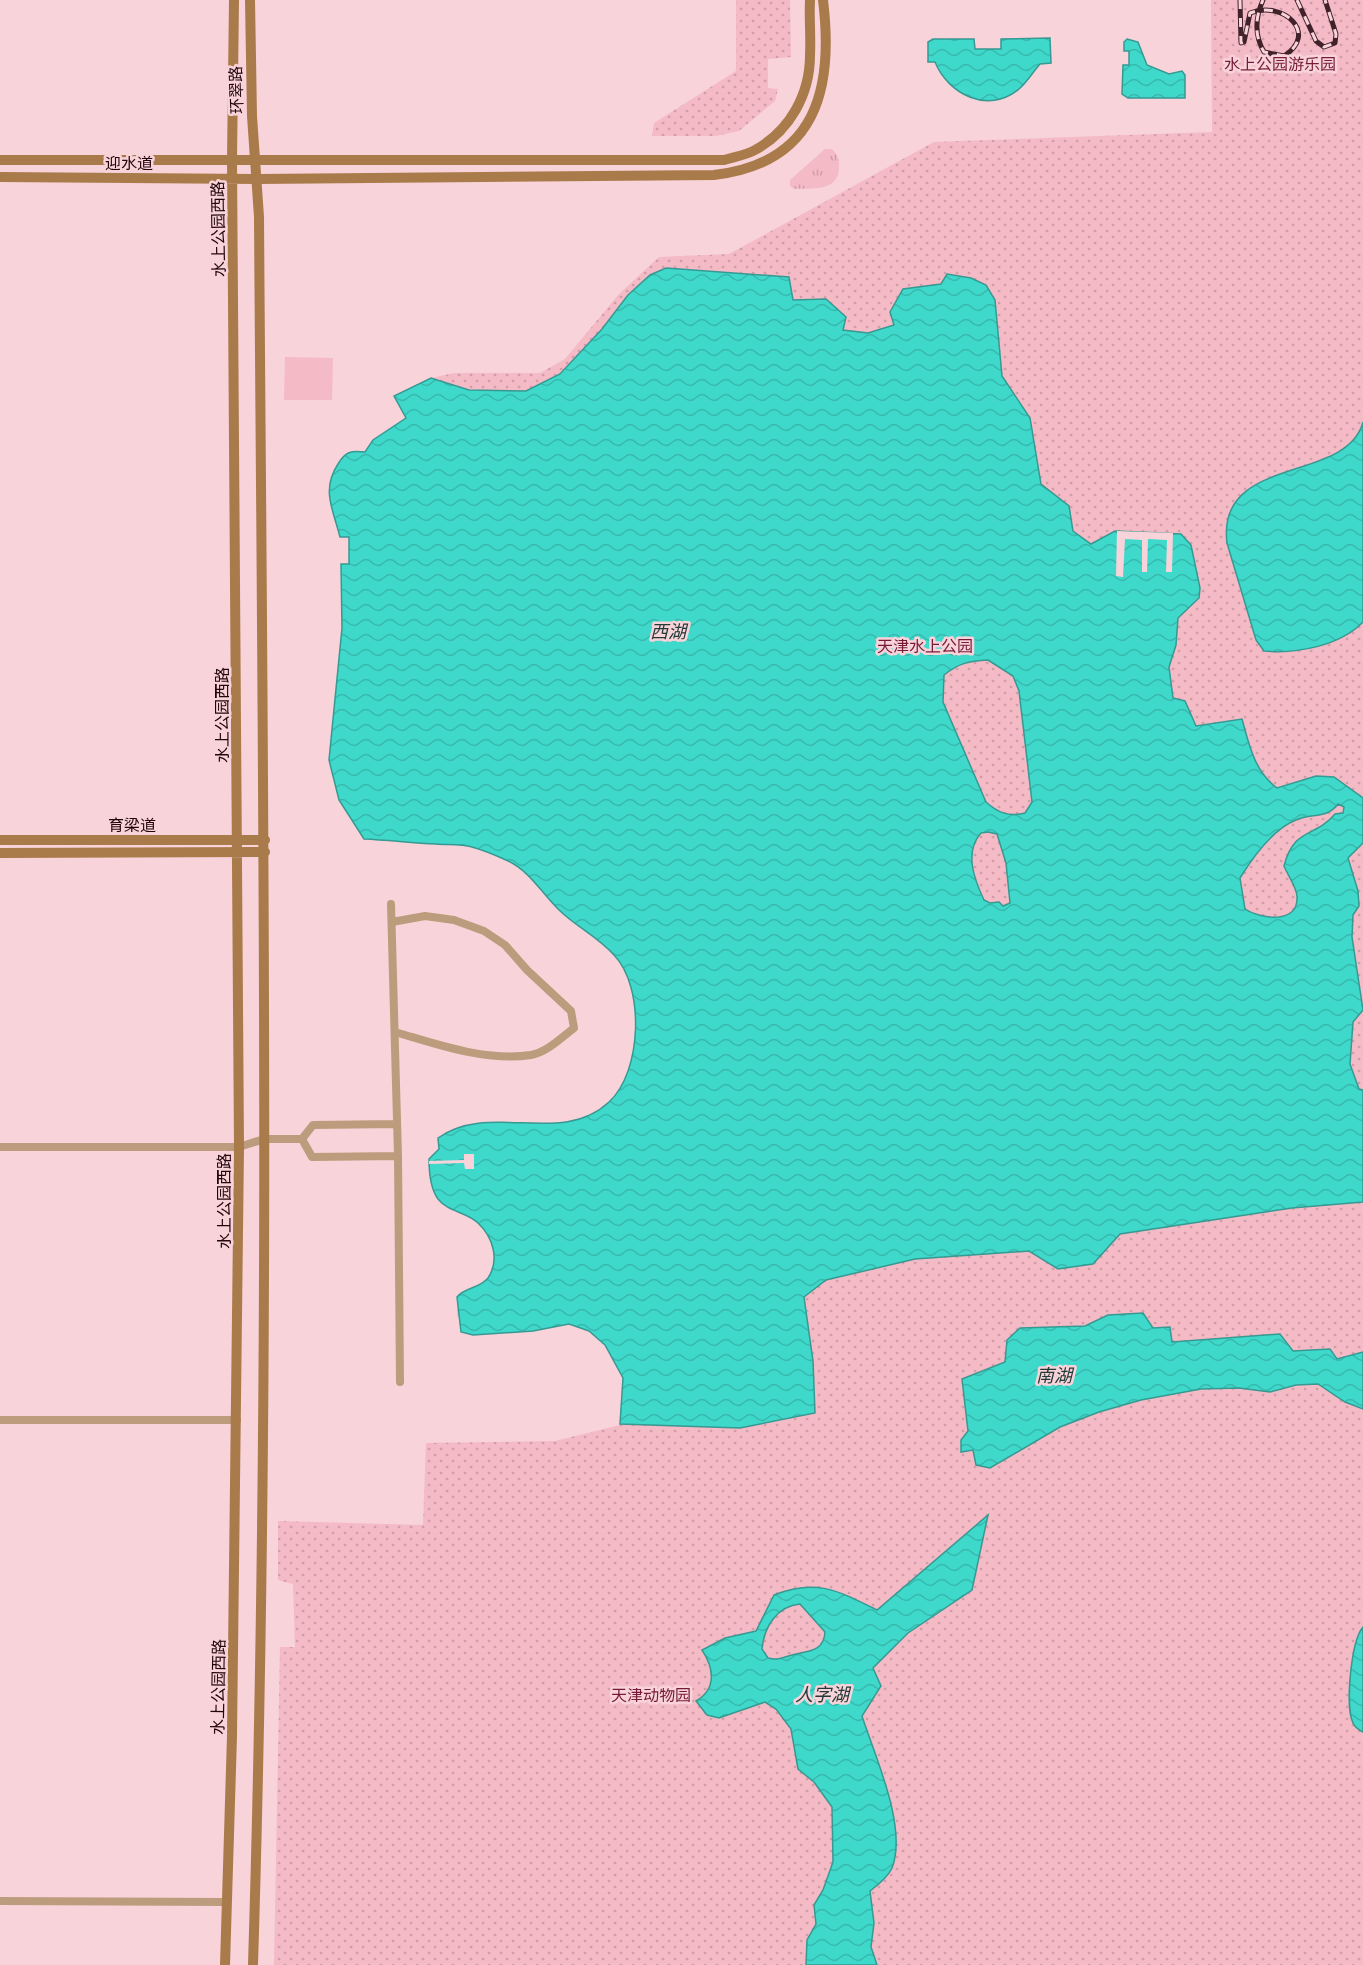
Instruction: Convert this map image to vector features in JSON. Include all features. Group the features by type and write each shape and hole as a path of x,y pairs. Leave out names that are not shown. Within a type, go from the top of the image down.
{"main road":[{"name":"环翠路","path":"232,160 234,0"},
{"name":"环翠路","path":"250,0 255,161 258,179"},
{"name":"水上公园西路","path":"225,1965 237,1420 239,1147 232,160 724,160 754,150 778,133 801,100 807,85 811,57 808,2"},
{"path":"253,1965 262,1611 265,852 258,179 714,175 744,171 778,153 804,130 814,114 824,78 824,2"},
{"name":"迎水道","path":"0,160 232,160"},
{"name":"迎水道","path":"0,177 258,179"},
{"name":"育梁道","path":"0,840 265,840"},
{"path":"0,853 265,852"}],"street":[{"path":"391,904 398,1156 400,1382"},
{"path":"392,922 425,916 454,920 484,931 505,945 527,970 571,1011 574,1020 574,1028 551,1046 532,1055 469,1052 395,1032"},
{"path":"302,1139 313,1125 397,1124"},
{"path":"0,1148 239,1147 264,1139 302,1139"},
{"path":"302,1139 312,1157 398,1156"},
{"path":"0,1420 237,1420"},
{"path":"0,1901 227,1902"}],"green space":[{"path":"736,0 790,0 791,57 768,59 768,88 778,89 775,101 739,131 716,136 652,136 654,123 736,71"},
{"name":"天津水上公园","path":"1211,0 1363,0 1363,1965 274,1965 280,1647 295,1647 293,1584 278,1580 278,1521 423,1525 426,1443 555,1441 620,1425 623,1378 605,1345 589,1331 569,1324 553,1326 457,1317 457,1297 488,1278 492,1271 494,1256 487,1235 478,1223 469,1216 447,1207 435,1195 430,1180 429,1159 439,1149 438,1138 459,1128 480,1123 548,1123 569,1121 590,1115 609,1102 620,1088 628,1071 636,1029 635,1008 631,987 624,969 614,955 565,915 528,875 514,864 468,846 364,839 339,800 329,760 342,628 341,564 349,564 349,537 340,537 330,500 330,482 333,473 346,454 356,451 365,452 373,440 406,418 394,396 431,378 454,373 540,373 565,359 619,294 659,257 729,254 934,142 1212,132"},
{"path":"825,149 832,149 837,155 839,166 835,180 824,187 794,189 790,186 790,180"},
{"path":"285,357 333,358 332,400 284,400"}],"water":[{"path":"1050,38 1051,63 1040,64 1019,89 1007,97 995,100 970,97 959,91 949,83 935,62 928,62 928,42 933,39 974,39 975,49 1001,49 1001,39"},
{"path":"1127,39 1138,42 1147,65 1169,74 1182,71 1185,75 1185,98 1128,98 1122,94 1123,65 1129,65 1129,51 1124,51 1124,42"},
{"name":"西湖","path":"666,268 789,277 793,300 826,299 846,317 843,330 868,333 894,325 890,312 903,289 941,284 947,274 971,278 986,285 995,300 1002,376 1030,418 1041,484 1069,506 1073,531 1091,544 1115,531 1181,534 1191,545 1200,588 1199,598 1178,618 1176,645 1169,667 1173,698 1185,701 1196,726 1242,719 1258,765 1263,774 1277,788 1316,776 1334,777 1363,798 1363,843 1348,858 1358,891 1359,906 1353,915 1352,937 1363,1010 1353,1022 1350,1064 1359,1089 1363,1090 1363,1202 1292,1208 1120,1234 1093,1264 1058,1269 1029,1251 915,1259 826,1280 804,1297 813,1361 815,1413 740,1428 620,1424 623,1378 605,1345 589,1331 569,1324 533,1331 473,1335 461,1332 457,1297 488,1278 494,1264 494,1256 488,1235 478,1223 469,1216 447,1207 435,1195 430,1180 429,1159 439,1149 438,1138 459,1128 480,1123 548,1123 569,1121 590,1115 609,1102 620,1088 628,1071 636,1029 635,1008 631,987 624,969 614,955 565,915 528,875 514,864 468,846 364,839 339,800 329,760 342,628 341,564 349,564 349,537 340,537 330,500 330,482 338,464 346,454 356,451 365,452 373,440 406,418 394,396 431,378 469,390 526,391 560,374 602,329 628,295 650,275","holes":["988,660 1013,676 1019,691 1032,802 1025,813 1014,815 1004,813 986,802 943,702 944,675 965,663","1338,804 1344,807 1343,813 1335,814 1320,827 1299,839 1288,854 1284,866 1297,896 1292,912 1269,917 1245,909 1240,878 1264,844 1288,824 1334,809","981,833 997,834 1006,863 1010,903 1003,906 999,902 990,903 984,900 974,875 973,849"]},
{"path":"1363,422 1363,622 1342,637 1317,647 1290,651 1264,651 1256,640 1227,543 1229,515 1241,495 1261,482 1333,455 1352,441"},
{"name":"南湖","path":"1143,1313 1153,1328 1170,1327 1172,1342 1280,1334 1293,1351 1330,1349 1337,1359 1363,1352 1363,1409 1345,1402 1318,1384 1296,1385 1270,1392 1239,1388 1201,1389 1141,1400 1099,1412 1060,1427 990,1468 976,1465 973,1450 961,1452 961,1440 968,1431 962,1379 1005,1362 1007,1340 1020,1328 1085,1326 1108,1315"},
{"name":"人字湖","path":"988,1515 972,1590 908,1633 873,1668 881,1686 862,1716 888,1791 896,1832 896,1851 892,1868 885,1878 870,1891 874,1923 871,1947 877,1965 806,1965 807,1940 816,1924 814,1905 823,1890 833,1862 832,1807 814,1782 798,1769 791,1729 776,1709 765,1702 719,1718 707,1715 696,1701 707,1690 711,1678 709,1664 702,1650 725,1638 756,1631 774,1595 789,1590 815,1587 827,1589 851,1597 877,1610","holes":["800,1604 825,1632 822,1643 816,1649 807,1652 772,1659 768,1658 762,1649 763,1641 773,1619 778,1613 792,1606"]},
{"path":"1363,1627 1363,1732 1353,1723 1349,1689 1352,1659"}],"pier":[{"path":"1117,531 1173,533 1172,572 1166,572 1167,540 1148,539 1147,572 1142,572 1142,540 1125,539 1123,577 1116,576"},
{"path":"464,1154 474,1154 474,1169 465,1169 464,1163 429,1164 429,1161 464,1160"}],"railway":[{"path":"1240,0 1241,43 1244,42 1250,13 1263,10 1275,11 1293,21 1298,29 1298,38 1294,47 1284,56 1264,52 1258,39 1258,13 1260,7 1263,0"},
{"path":"1297,0 1316,41 1324,47 1335,43 1336,34 1325,0"}],"park label":[{"name":"水上公园游乐园","path":"1280,64"},
{"name":"天津动物园","path":"651,1695"}]}
